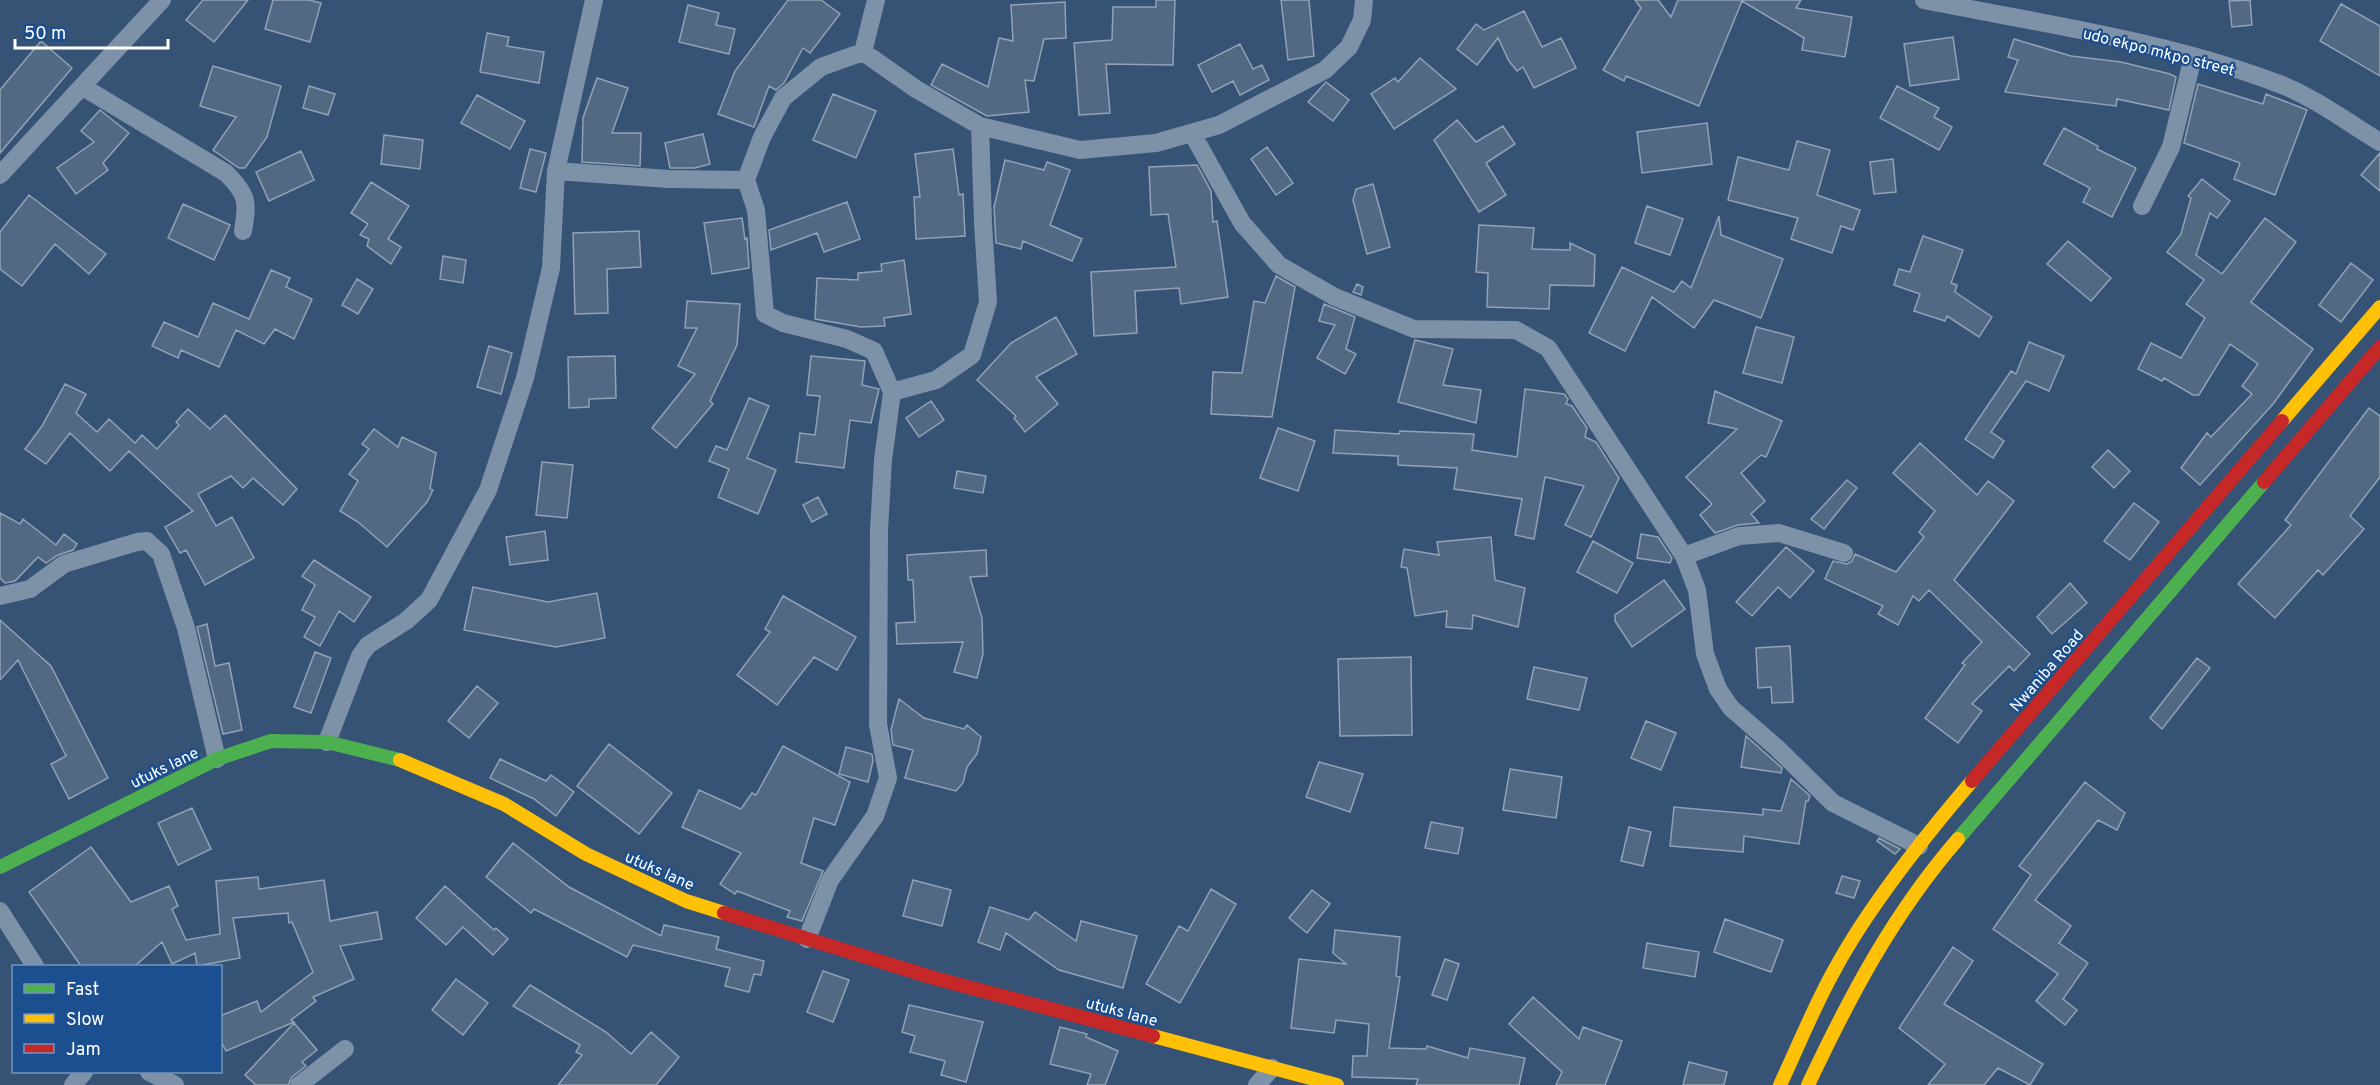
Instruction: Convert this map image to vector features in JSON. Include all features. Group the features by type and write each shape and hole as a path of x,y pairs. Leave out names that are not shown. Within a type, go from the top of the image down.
{"main road":[{"name":"Nwaniba Road","path":"1780,1085 1834,969 1864,921 1919,846 1947,810 2380,307"},
{"path":"1808,1085 1844,1008 1873,955 1934,867 2380,347"},
{"name":"utuks lane","path":"0,867 217,759 271,741 327,742 407,762 504,804 586,854 686,901 934,978 1337,1085"}],"street":[{"path":"0,175 162,0"},
{"path":"327,742 360,656 368,645 406,621 429,600 488,490 525,378 551,268 556,171 594,0"},
{"path":"863,52 876,0"},
{"path":"863,52 916,88 981,126 1080,150 1156,143 1219,125 1325,70 1349,47 1362,20 1364,0"},
{"name":"udo ekpo mkpo street","path":"1924,0 2193,57 2284,86 2380,142"},
{"path":"807,939 830,880 875,816 888,778 878,724 879,530 883,460 892,392 874,351 847,339 783,323 765,314 756,210 746,180 762,137 783,98 821,67 863,52"},
{"path":"2142,206 2170,147 2193,57"},
{"path":"83,87 226,173 239,186 247,203 243,231"},
{"path":"892,392 936,380 972,355 988,302 982,223 981,126"},
{"path":"1192,133 1242,223 1280,265 1335,297 1414,329 1516,330 1548,348 1684,556 1697,590 1705,654 1718,689 1731,708 1777,748 1833,803 1919,846"},
{"path":"556,171 669,179 746,180"},
{"path":"1684,556 1739,536 1779,533 1844,553"},
{"path":"0,596 30,590 64,564 137,542 147,541 151,544 160,554 186,628 217,759"},
{"path":"0,911 34,965"},
{"path":"299,1085 345,1049"},
{"path":"1257,1085 1272,1068"},
{"path":"73,1085 82,1073"},
{"path":"153,1073 175,1085"}],"building":[{"path":"203,0 248,0 214,42 186,20"},
{"path":"273,0 309,0 321,3 310,42 265,29"},
{"path":"788,0 821,0 840,14 810,53 803,48 784,83 776,90 769,86 754,127 718,114 735,71"},
{"path":"1156,0 1175,0 1173,65 1106,64 1110,113 1079,115 1074,43 1112,40 1113,7 1156,7"},
{"path":"1281,0 1309,0 1314,56 1288,60"},
{"path":"1635,0 1658,0 1671,17 1678,0 1801,0 1796,8 1852,17 1845,57 1802,50 1804,38 1742,1 1699,106 1626,76 1624,81 1603,70 1641,8"},
{"path":"2250,0 2252,25 2232,27 2229,1"},
{"path":"1065,2 1066,38 1044,39 1034,81 1025,80 1029,112 987,116 931,85 942,64 988,87 999,38 1013,41 1011,5"},
{"path":"2341,4 2380,26 2380,76 2320,41"},
{"path":"688,5 719,13 716,25 735,29 729,54 679,42"},
{"path":"1524,11 1542,47 1561,38 1576,68 1534,88 1523,67 1517,71 1509,61 1498,38 1477,65 1457,49 1476,24 1484,30"},
{"path":"487,33 509,37 507,46 544,52 539,83 480,72"},
{"path":"1953,37 1959,79 1910,86 1904,44"},
{"path":"2014,39 2071,56 2121,62 2170,74 2176,77 2169,110 2117,99 2116,106 2005,92 2018,60 2008,57"},
{"path":"41,41 72,68 0,153 0,90"},
{"path":"1240,44 1253,69 1262,65 1269,80 1240,95 1233,81 1212,92 1198,65"},
{"path":"1420,58 1456,89 1394,129 1371,94 1395,78 1398,82"},
{"path":"213,66 281,86 267,137 245,168 239,168 213,150 236,117 200,106"},
{"path":"597,78 628,88 612,133 641,133 640,166 582,162 583,118"},
{"path":"1326,82 1349,100 1333,121 1308,102"},
{"path":"2198,84 2263,104 2266,94 2307,110 2275,195 2234,179 2240,163 2184,143"},
{"path":"309,86 335,94 328,115 303,108"},
{"path":"1897,86 1939,108 1934,117 1952,127 1939,150 1880,118"},
{"path":"833,94 876,111 856,158 813,140"},
{"path":"477,95 525,121 510,149 461,123"},
{"path":"100,110 129,133 103,163 108,170 76,194 57,168 94,142 81,131"},
{"path":"1457,120 1476,142 1503,126 1515,144 1486,163 1506,195 1479,212 1434,140"},
{"path":"1707,123 1712,164 1642,173 1637,132"},
{"path":"2064,128 2098,146 2097,149 2136,168 2112,217 2083,202 2090,188 2044,164"},
{"path":"703,134 710,164 695,168 670,168 665,143"},
{"path":"384,135 423,140 420,169 381,164"},
{"path":"1797,141 1830,150 1817,195 1860,210 1853,230 1841,226 1832,253 1791,239 1798,218 1728,200 1738,157 1789,170"},
{"path":"1267,147 1293,183 1276,195 1251,159"},
{"path":"530,149 546,153 536,192 520,188"},
{"path":"953,149 959,195 963,194 965,236 916,239 914,197 920,197 915,154"},
{"path":"301,151 314,180 269,201 256,172"},
{"path":"2380,153 2380,191 2361,175"},
{"path":"1893,159 1896,192 1874,194 1870,162"},
{"path":"1005,160 1044,170 1047,162 1070,170 1050,225 1082,239 1072,261 1023,241 1021,249 996,243 994,207"},
{"path":"1197,165 1211,191 1213,222 1217,221 1228,297 1181,304 1179,288 1135,291 1137,333 1094,336 1091,272 1176,267 1168,214 1151,215 1149,167"},
{"path":"2202,179 2230,201 2217,218 2210,213 2196,255 2222,274 2265,218 2296,242 2251,302 2313,349 2273,404 2200,485 2181,468 2207,433 2211,437 2252,394 2242,386 2258,364 2230,344 2199,395 2193,395 2164,378 2162,381 2138,369 2151,343 2181,358 2205,318 2186,304 2204,280 2167,252 2181,234 2191,198 2188,196"},
{"path":"371,182 409,206 388,239 401,247 391,264 367,246 369,239 360,235 368,224 351,213"},
{"path":"1373,184 1390,247 1367,254 1353,200 1356,189"},
{"path":"29,195 106,254 89,274 55,244 22,286 0,269 0,232"},
{"path":"847,202 860,239 824,252 817,233 771,250 769,230"},
{"path":"183,204 230,225 214,260 168,238"},
{"path":"1647,206 1683,219 1670,255 1635,243"},
{"path":"1719,216 1721,235 1783,259 1761,318 1714,300 1694,328 1652,297 1625,351 1589,333 1622,267 1674,292 1682,281 1691,288"},
{"path":"742,218 745,239 747,238 749,268 712,274 704,223"},
{"path":"1479,225 1534,228 1532,249 1570,250 1570,243 1595,255 1594,286 1550,285 1549,309 1487,307 1488,273 1476,272"},
{"path":"639,231 641,267 607,269 608,313 575,314 573,233"},
{"path":"1923,236 1963,250 1951,283 1957,285 1955,292 1992,317 1979,337 1947,316 1945,321 1914,311 1920,294 1894,285 1899,269 1910,272"},
{"path":"2068,241 2111,278 2091,301 2047,264"},
{"path":"443,256 466,260 463,283 440,279"},
{"path":"904,260 911,314 884,318 885,326 861,327 815,319 817,278 858,280 858,273 882,271 881,264"},
{"path":"2351,263 2373,280 2341,322 2319,305"},
{"path":"271,270 290,278 286,287 312,299 294,339 275,329 264,344 236,330 219,367 181,350 178,358 152,346 164,322 198,337 213,303 249,319"},
{"path":"1276,276 1295,287 1272,417 1211,414 1213,372 1242,373 1254,301 1265,303"},
{"path":"357,279 373,289 358,314 342,305"},
{"path":"1357,284 1363,287 1361,295 1353,292"},
{"path":"687,301 740,304 737,345 710,401 713,404 676,448 652,428 695,374 678,366 697,328 685,328"},
{"path":"1324,304 1355,317 1346,349 1356,354 1345,374 1317,358 1335,325 1319,321"},
{"path":"1056,317 1077,354 1036,377 1058,404 1025,432 1014,418 1016,416 977,380 1011,343"},
{"path":"1756,327 1794,337 1782,383 1743,373"},
{"path":"1415,340 1453,349 1443,385 1481,390 1476,423 1398,402"},
{"path":"2029,342 2064,356 2049,391 2026,381 1991,432 2004,441 1993,458 1965,439 2011,371 2016,374"},
{"path":"489,346 512,353 501,394 477,387"},
{"path":"615,356 616,398 589,399 589,407 569,408 568,357"},
{"path":"811,356 865,361 862,385 879,389 871,423 850,420 844,468 796,462 800,433 815,435 820,396 807,395"},
{"path":"65,384 86,394 76,413 97,432 109,419 135,443 142,435 157,449 179,425 176,422 188,409 210,429 225,415 297,489 283,505 253,478 243,488 231,476 198,494 216,526 232,517 254,558 205,585 186,550 180,553 165,527 193,511 129,451 110,471 70,433 46,464 25,449 42,426"},
{"path":"1525,389 1564,394 1568,399 1566,404 1572,406 1587,428 1585,437 1596,442 1619,478 1591,537 1565,525 1584,486 1545,477 1534,539 1515,535 1522,499 1454,489 1457,468 1398,465 1398,456 1333,453 1335,430 1399,434 1400,431 1474,434 1472,450 1517,457"},
{"path":"1715,391 1782,421 1766,457 1761,455 1741,473 1765,501 1751,514 1759,523 1738,525 1715,533 1700,515 1712,504 1686,477 1737,429 1708,423"},
{"path":"749,398 769,406 747,458 776,470 758,514 718,497 729,469 709,461 716,446 727,450"},
{"path":"931,401 944,420 919,437 906,418"},
{"path":"2369,408 2380,416 2380,477 2350,516 2364,529 2323,575 2318,570 2275,618 2238,584 2291,525 2285,520"},
{"path":"1278,428 1315,441 1298,491 1260,478"},
{"path":"374,429 398,447 402,437 436,453 430,489 433,490 427,502 387,547 358,522 340,511 358,481 349,474 369,449 362,444"},
{"path":"1920,443 1977,495 1988,481 2014,501 1954,580 2030,654 2014,671 2009,666 1972,704 1982,711 1958,743 1925,718 1965,665 1962,663 1982,642 1929,590 1919,601 1913,596 1898,625 1878,614 1883,606 1825,579 1833,561 1847,564 1852,561 1855,554 1896,572 1924,537 1919,532 1935,511 1893,473"},
{"path":"2108,450 2130,471 2114,488 2092,467"},
{"path":"542,462 573,465 567,518 536,515"},
{"path":"957,471 986,476 983,493 954,488"},
{"path":"1847,480 1857,488 1824,529 1811,519"},
{"path":"818,497 827,514 812,522 803,505"},
{"path":"2134,503 2159,522 2130,560 2104,541"},
{"path":"0,513 20,524 23,519 56,545 64,534 77,544 73,550 58,555 46,563 38,557 15,581 5,583 0,578"},
{"path":"545,531 548,560 510,565 506,537"},
{"path":"1641,534 1658,537 1672,558 1670,563 1637,558"},
{"path":"1491,537 1495,580 1525,588 1518,627 1473,615 1472,629 1446,627 1447,611 1415,616 1407,568 1401,567 1404,549 1439,555 1437,542"},
{"path":"1593,541 1633,563 1617,593 1577,572"},
{"path":"1786,547 1814,571 1790,598 1778,587 1752,616 1736,602"},
{"path":"986,550 987,576 970,577 982,618 983,654 977,678 954,672 963,642 897,644 896,623 915,622 913,580 908,580 907,555"},
{"path":"314,560 371,597 354,622 339,611 320,646 304,637 315,617 302,610 315,585 302,576"},
{"path":"1664,580 1685,609 1632,647 1615,621 1615,615"},
{"path":"2070,583 2087,603 2052,634 2037,617"},
{"path":"473,587 548,602 597,593 605,638 556,647 464,630"},
{"path":"783,596 856,637 837,670 814,657 777,705 737,675 770,632 765,629"},
{"path":"0,620 51,666 108,778 69,799 51,764 66,756 18,660 0,680"},
{"path":"207,624 215,666 229,663 242,730 223,734 197,627"},
{"path":"1790,646 1793,702 1772,703 1771,687 1758,688 1756,648"},
{"path":"315,652 331,658 311,713 294,707"},
{"path":"1411,657 1412,735 1340,736 1338,659"},
{"path":"2197,658 2210,668 2162,729 2150,718"},
{"path":"1534,667 1587,678 1579,710 1527,699"},
{"path":"477,686 498,703 469,738 448,721"},
{"path":"899,699 924,718 964,729 967,725 981,737 977,754 967,767 963,783 956,791 905,778 913,750 893,745 891,730"},
{"path":"1646,721 1676,733 1661,770 1631,758"},
{"path":"1746,736 1782,768 1781,773 1741,767"},
{"path":"609,744 672,793 639,834 577,786"},
{"path":"783,746 850,782 835,825 814,818 801,863 823,871 802,921 787,917 790,911 737,891 735,894 720,884 741,853 682,827 699,790 741,809 752,793 756,795"},
{"path":"846,747 872,754 873,761 868,782 839,774"},
{"path":"500,759 546,781 551,775 574,792 556,816 534,799 490,778"},
{"path":"1319,762 1363,774 1350,812 1306,797"},
{"path":"1510,769 1562,777 1556,818 1503,810"},
{"path":"1791,779 1810,796 1806,801 1799,844 1744,836 1743,852 1670,846 1674,807 1763,815 1763,809 1781,811"},
{"path":"2085,782 2125,813 2117,830 2098,820 2035,900 2071,926 2059,943 2088,963 2063,999 2077,1010 2065,1025 2036,1001 2058,974 1993,929 2031,875 2019,866"},
{"path":"192,808 211,849 178,865 158,823"},
{"path":"1431,822 1463,828 1458,854 1425,848"},
{"path":"1629,827 1651,832 1643,866 1621,861"},
{"path":"1879,838 1900,849 1895,854 1877,841"},
{"path":"513,843 569,887 661,936 664,925 719,937 716,949 764,961 761,975 754,974 749,992 725,986 730,968 633,945 627,957 534,909 531,913 486,877"},
{"path":"91,847 131,902 169,886 178,906 172,909 186,940 220,934 216,881 258,877 259,889 324,880 330,921 377,912 382,939 340,946 354,979 313,997 316,1001 291,1020 294,1022 226,1051 222,1043 222,1015 257,1001 261,1012 313,972 292,922 289,923 288,913 233,918 240,958 197,965 195,953 172,964 162,942 136,965 80,965 29,892"},
{"path":"1842,876 1860,881 1854,898 1836,893"},
{"path":"913,880 951,890 942,926 903,916"},
{"path":"445,886 494,930 496,928 508,939 493,955 463,927 446,945 416,918"},
{"path":"1211,889 1236,904 1180,1003 1146,984 1179,926 1188,931"},
{"path":"1312,890 1330,904 1307,933 1289,918"},
{"path":"990,907 1029,920 1035,912 1076,941 1081,921 1137,936 1123,988 1059,970 1006,933 1000,950 978,942"},
{"path":"1725,919 1783,940 1771,972 1714,952"},
{"path":"1335,930 1400,937 1396,976 1400,977 1389,1048 1426,1049 1427,1046 1468,1058 1470,1048 1525,1058 1519,1085 1416,1085 1418,1079 1352,1077 1353,1056 1367,1056 1369,1024 1336,1020 1334,1033 1291,1028 1299,959 1346,964 1333,953"},
{"path":"1647,943 1699,952 1695,977 1643,968"},
{"path":"1953,947 1973,961 1944,1004 2043,1064 2030,1085 1998,1068 1984,1085 1928,1085 1945,1064 1899,1028"},
{"path":"1445,959 1459,964 1447,1000 1432,995"},
{"path":"823,971 849,980 833,1022 807,1012"},
{"path":"456,979 488,1003 463,1035 432,1010"},
{"path":"530,985 606,1032 631,1054 651,1032 679,1057 656,1085 558,1085 582,1055 576,1052 580,1045 513,1006"},
{"path":"1533,997 1579,1039 1583,1027 1622,1041 1605,1085 1556,1085 1562,1072 1509,1024"},
{"path":"909,1005 983,1022 966,1082 941,1075 945,1061 910,1052 915,1036 902,1032"},
{"path":"294,1023 317,1050 302,1062 306,1066 292,1077 288,1085 256,1085 245,1075"},
{"path":"1060,1027 1087,1034 1086,1037 1118,1051 1105,1085 1087,1085 1091,1074 1050,1064"},
{"path":"1689,1062 1727,1072 1724,1085 1683,1085"}],"traffic: fast":[{"path":"1958,839 2264,482"},
{"path":"0,867 217,759 271,741 327,742 400,760"}],"traffic: slow":[{"path":"2282,421 2380,307"},
{"path":"400,760 504,804 586,854 686,901 724,913"},
{"path":"1780,1085 1820,997 1864,921 1899,872 1972,781"},
{"path":"1808,1085 1874,957 1913,897 1958,839"},
{"path":"1153,1036 1337,1085"}],"traffic: jam":[{"path":"2264,482 2380,347"},
{"path":"1972,781 2282,421"},
{"path":"724,913 934,978 1153,1036"}]}
